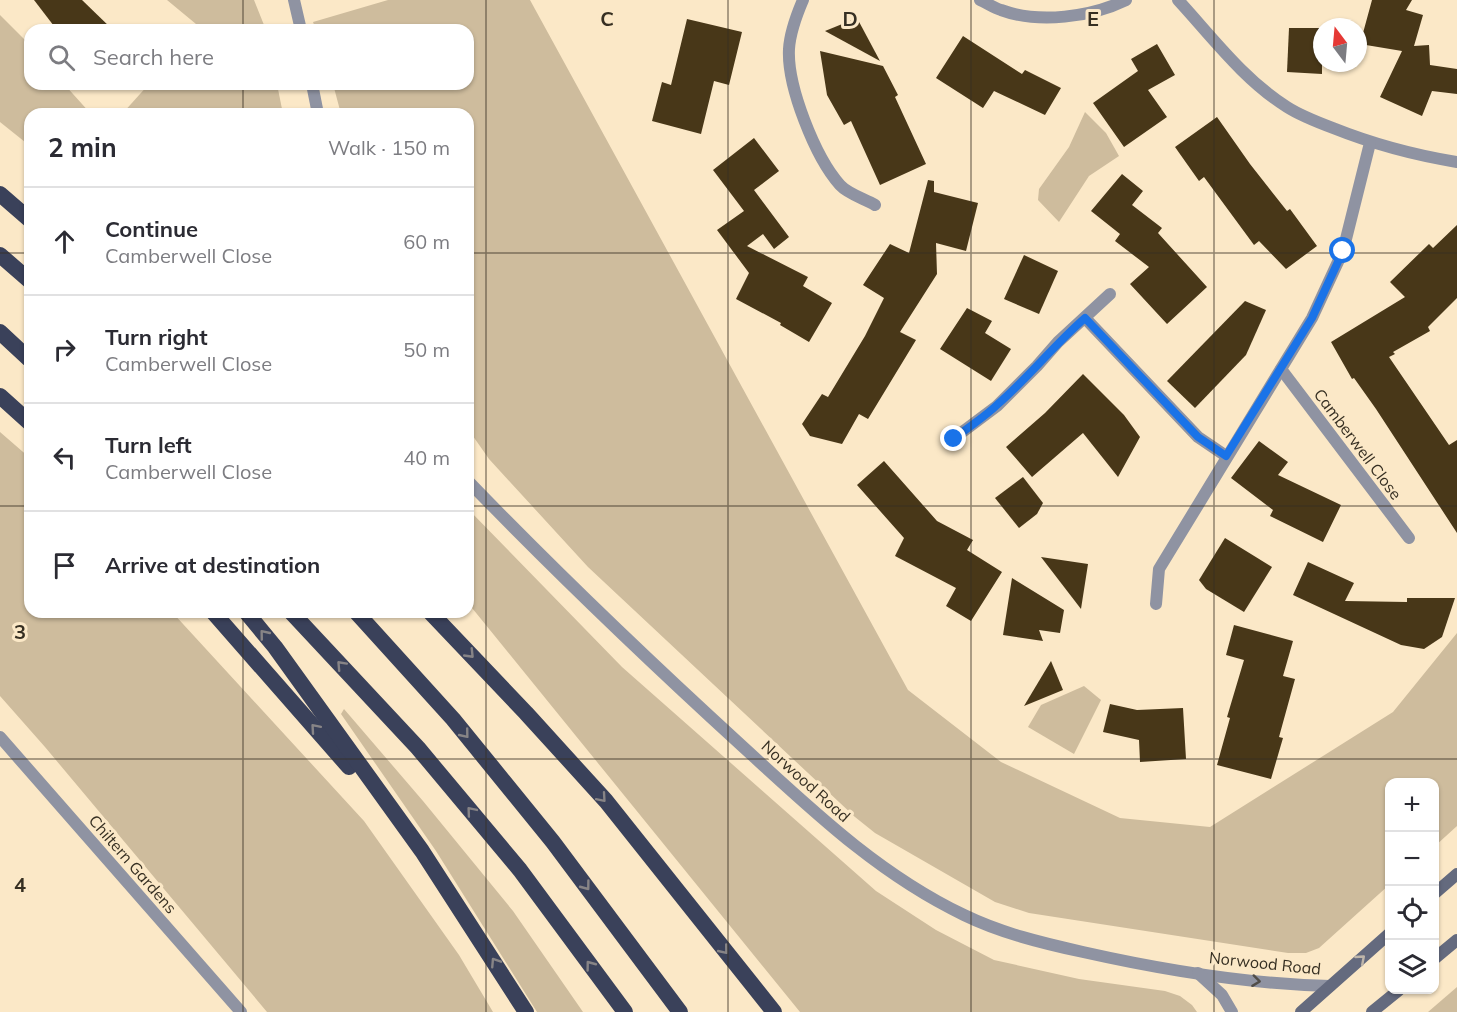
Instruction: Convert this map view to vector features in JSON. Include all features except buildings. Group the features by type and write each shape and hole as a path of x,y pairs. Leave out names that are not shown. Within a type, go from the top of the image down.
{"highway":[{"path":"0,194 24,215"},
{"path":"0,255 24,276"},
{"path":"0,332 24,354"},
{"path":"0,396 24,418"},
{"path":"218,618 422,851"},
{"path":"251,618 422,851 526,1012"},
{"path":"297,618 440,774 520,870 625,1012"},
{"path":"361,618 453,719 553,842 680,1012"},
{"path":"436,618 606,801 774,1012"}],"main road":[{"path":"1439,890 1457,874"},
{"path":"1301,1012 1385,937"},
{"path":"1439,955 1457,940"},
{"path":"1372,1012 1394,994"}],"street":[{"path":"294,0 300,24"},
{"path":"803,0 789,48 793,84 804,120 819,153 840,186 875,205"},
{"path":"980,0 1003,11 1041,18 1081,15 1110,8 1126,0"},
{"path":"1178,0 1256,83 1286,107 1370,143 1421,156 1457,162"},
{"path":"313,90 317,108"},
{"path":"1156,604 1159,569 1312,318 1343,251 1370,143"},
{"path":"954,439 997,406 1058,342 1110,294"},
{"path":"1085,318 1198,437 1226,456"},
{"name":"Camberwell Close","path":"1281,369 1409,538"},
{"name":"Norwood Road","path":"474,487 667,678 825,822 909,886 967,917 1042,943 1120,961 1198,973 1290,985 1330,986"},
{"name":"Chiltern Gardens","path":"0,737 241,1012"},
{"name":"Norwood Road","path":"1198,973 1217,990 1232,1012"}],"shaded area":[{"path":"167,0 254,0 264,24 196,24"},
{"path":"388,0 530,0 908,690 1001,762 1120,818 1210,827 1393,712 1457,633 1457,826 1439,842 1439,778 1385,778 1385,889 1319,948 1306,953 1288,953 1029,913 995,902 875,833 855,817 588,567 489,459 474,438 474,108 339,108 335,90 474,90 474,24 314,24 313,22"},
{"path":"0,15 24,39 24,90 69,90 86,108 24,108 24,141 0,122"},
{"path":"144,90 278,90 282,108 127,108"},
{"path":"1085,112 1106,133 1119,156 1089,176 1059,222 1038,200 1039,189 1069,147"},
{"path":"0,432 24,453 24,618 178,618 364,821 459,955 493,1012 267,1012 0,696"},
{"path":"474,515 622,667 876,891 936,930 994,960 1079,979 1165,991 1180,996 1197,1012 800,1012 474,610"},
{"path":"1084,686 1101,700 1074,754 1028,727 1041,705"},
{"path":"344,709 513,911 583,1012 537,1012 436,851 341,714"},
{"path":"1457,987 1457,1012 1428,1012"}],"route":[{"path":"954,439 997,406 1058,342 1085,318 1198,437 1226,456 1312,318 1343,251"}]}
